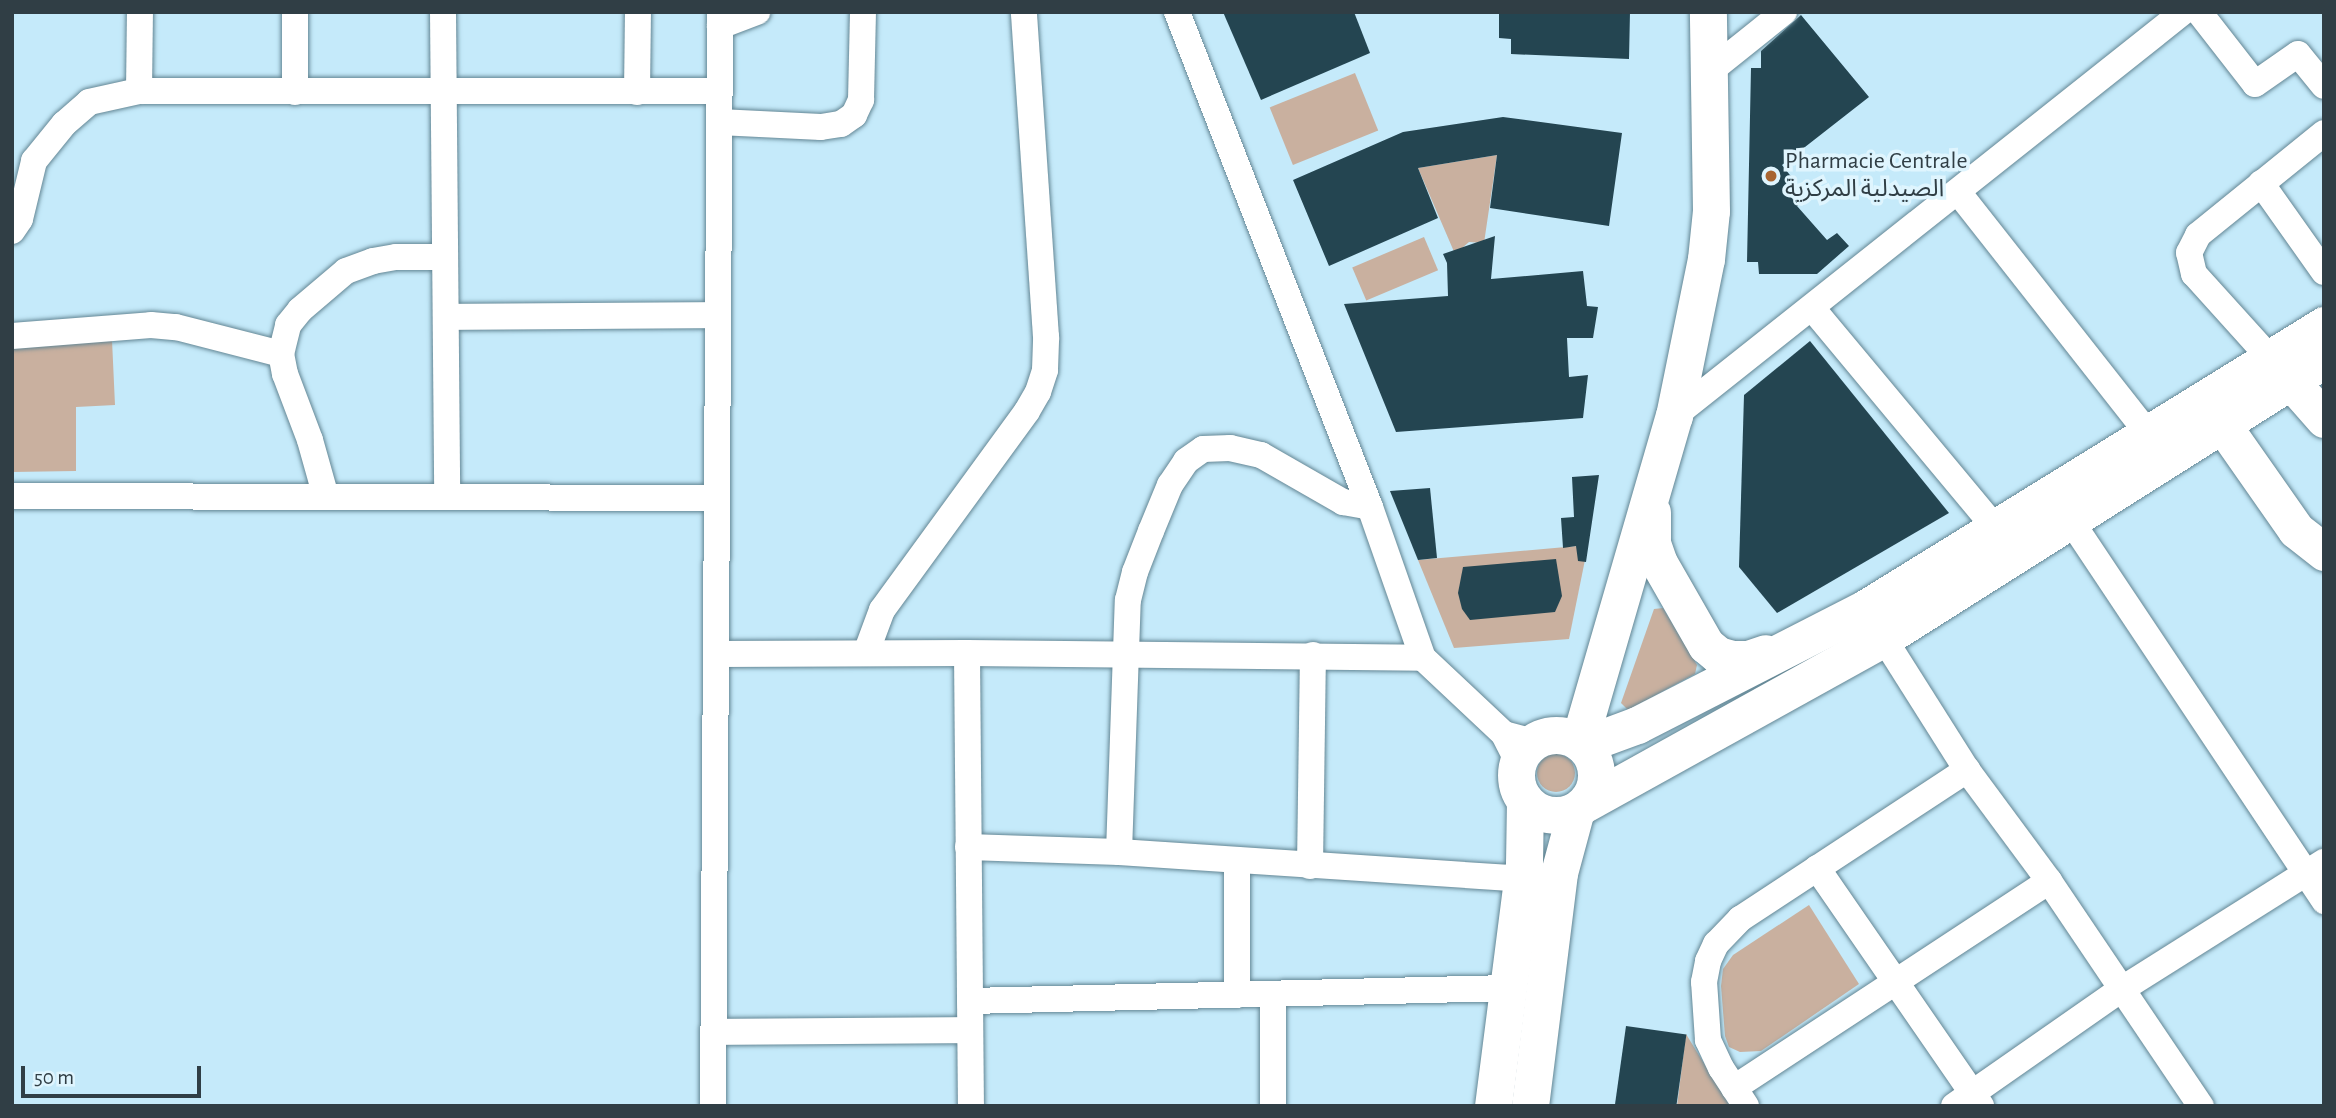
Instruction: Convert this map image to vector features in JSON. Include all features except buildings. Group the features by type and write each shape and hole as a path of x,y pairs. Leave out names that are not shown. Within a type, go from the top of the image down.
{"main road":[{"path":"1708,12 1711,211 1706,259 1674,416 1605,646 1518,789 1525,801 1544,813 1566,814 1581,806 1874,624 2071,521 2213,412 2281,369 2324,325"},
{"path":"2281,369 2324,360"},
{"path":"2281,369 2324,419"},
{"path":"1653,493 1652,543 1659,563 1706,645 1718,654 1732,659 1748,659 1808,637 1874,624 1995,528 2147,432 2213,412"},
{"path":"2213,412 2296,530 2324,552"},
{"path":"1544,743 1637,724 1808,637"},
{"path":"1531,1106 1559,873 1581,806 1596,780 1591,755 1544,743"},
{"path":"1493,1106 1522,879 1525,801"}],"street":[{"path":"139,12 139,91"},
{"path":"295,12 295,92"},
{"path":"443,12 447,497"},
{"path":"637,92 638,12"},
{"path":"713,1106 720,19 757,12"},
{"path":"719,122 821,127 841,124 854,115 861,100 863,12"},
{"path":"866,653 882,610 1027,411 1038,392 1045,370 1046,337 1024,12"},
{"path":"1177,12 1370,507 1423,658"},
{"path":"1709,72 1783,12"},
{"path":"1674,416 2183,12"},
{"path":"2199,12 2255,84 2298,54 2324,86"},
{"path":"12,231 20,219 23,158 89,102 139,91 719,91"},
{"path":"2281,369 2194,274 2189,253 2198,235 2324,133"},
{"path":"2261,183 2324,272"},
{"path":"1958,192 2147,432"},
{"path":"326,497 281,354 288,325 300,310 346,271 373,261 396,257 445,257"},
{"path":"1812,308 1995,528"},
{"path":"446,317 718,315"},
{"path":"12,336 151,325 176,327 281,354"},
{"path":"1119,852 1128,600 1135,572 1170,485 1186,461 1203,449 1230,448 1261,455 1343,502 1370,507"},
{"path":"12,496 717,498"},
{"path":"2071,521 2314,869 2324,901"},
{"path":"1874,624 1967,770 2049,881 2122,989 2188,1101"},
{"path":"967,653 971,1106"},
{"path":"716,654 967,653 1423,658 1544,743"},
{"path":"1310,866 1313,655"},
{"path":"1967,770 1740,919 1716,944 1708,961 1704,1008 1708,1040 1740,1097 1896,982 2049,881"},
{"path":"968,847 1119,852 1522,879"},
{"path":"1237,860 1237,995"},
{"path":"1817,868 1896,982 1969,1102 2122,989 2314,869"},
{"path":"970,1001 1508,988"},
{"path":"1273,994 1273,1106"},
{"path":"714,1032 970,1030"}],"shaded area":[{"path":"1355,73 1378,130 1293,165 1270,107"},
{"path":"1497,155 1484,243 1469,242 1455,254 1418,168"},
{"path":"1424,237 1438,270 1366,301 1352,267"},
{"path":"112,340 115,405 76,407 76,471 12,472 12,346"},
{"path":"1588,545 1569,639 1454,648 1418,560"},
{"path":"1663,608 1697,665 1695,674 1628,710 1621,703 1654,609"},
{"path":"1556,754 1570,759 1575,773 1570,787 1556,792 1542,787 1537,773 1542,759"},
{"path":"1809,905 1859,984 1761,1051 1740,1052 1729,1047 1725,1036 1721,986 1723,969 1733,955"},
{"path":"1686,1034 1730,1106 1677,1106"}],"place":[{"name":"Pharmacie Centrale الصيدلية المركزية","path":"1771,176"}]}
